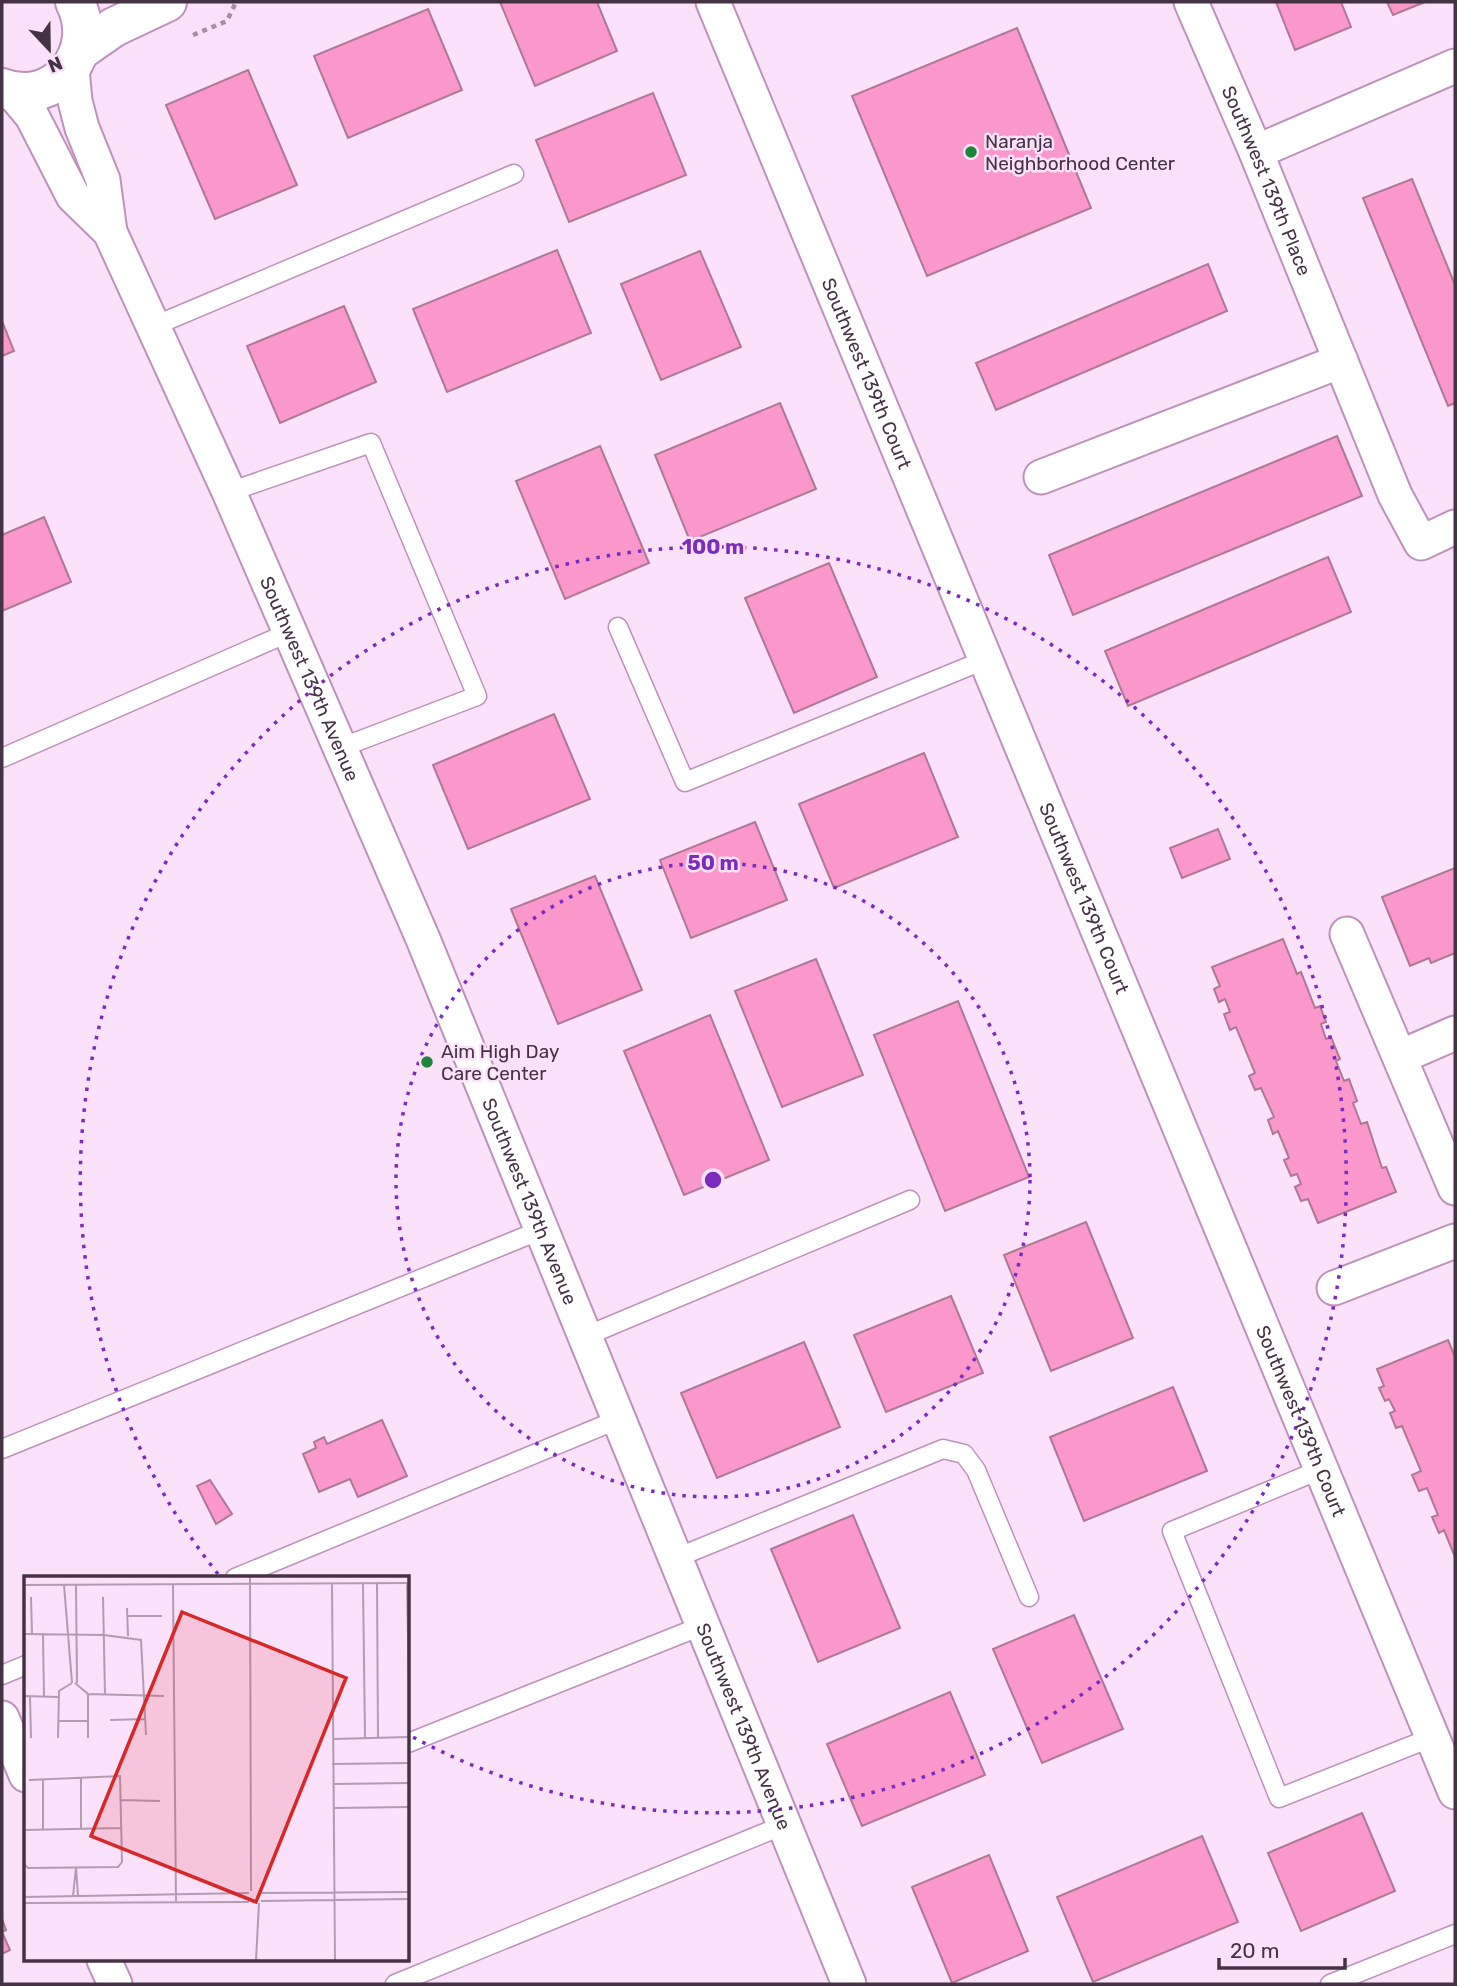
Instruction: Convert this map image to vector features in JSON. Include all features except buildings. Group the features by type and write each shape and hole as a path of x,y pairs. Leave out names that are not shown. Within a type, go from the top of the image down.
{"street":[{"path":"75,2 82,18 76,60"},
{"path":"7,90 45,89 114,27 167,2"},
{"name":"Southwest 139th Court","path":"713,2 1455,1792"},
{"name":"Southwest 139th Place","path":"1191,2 1256,152 1395,495 1421,543 1455,527"},
{"name":"Southwest 139th Avenue","path":"76,60 80,119 103,180 110,232 229,492 423,939 849,1984"},
{"path":"1256,152 1455,66"},
{"name":"Southwest 139th Avenue","path":"7,90 39,128 73,196 110,232"},
{"path":"1041,477 1341,361"},
{"path":"1347,933 1455,1188"},
{"path":"1400,1057 1455,1033"},
{"path":"1334,1288 1455,1241"},
{"path":"2,1718 24,1771"},
{"path":"105,1962 114,1984"}],"lane":[{"path":"154,326 514,174"},
{"path":"229,492 371,443 477,696 340,748"},
{"path":"618,627 685,782 987,659"},
{"path":"2,758 290,632"},
{"path":"586,1336 910,1200"},
{"path":"2,1449 541,1230"},
{"path":"240,1576 619,1419"},
{"path":"676,1558 943,1449 964,1454 976,1470 1030,1597"},
{"path":"1322,1469 1172,1531 1279,1798 1433,1737"},
{"path":"410,1742 704,1625"},
{"path":"2,1675 24,1666"},
{"path":"395,1984 784,1825"},
{"path":"1330,1984 1455,1934"}],"path":[{"path":"191,36 227,21 236,2"}],"place":[{"name":"Naranja Neighborhood Center","path":"971,152"},
{"name":"Aim High Day Care Center","path":"427,1062"}]}
